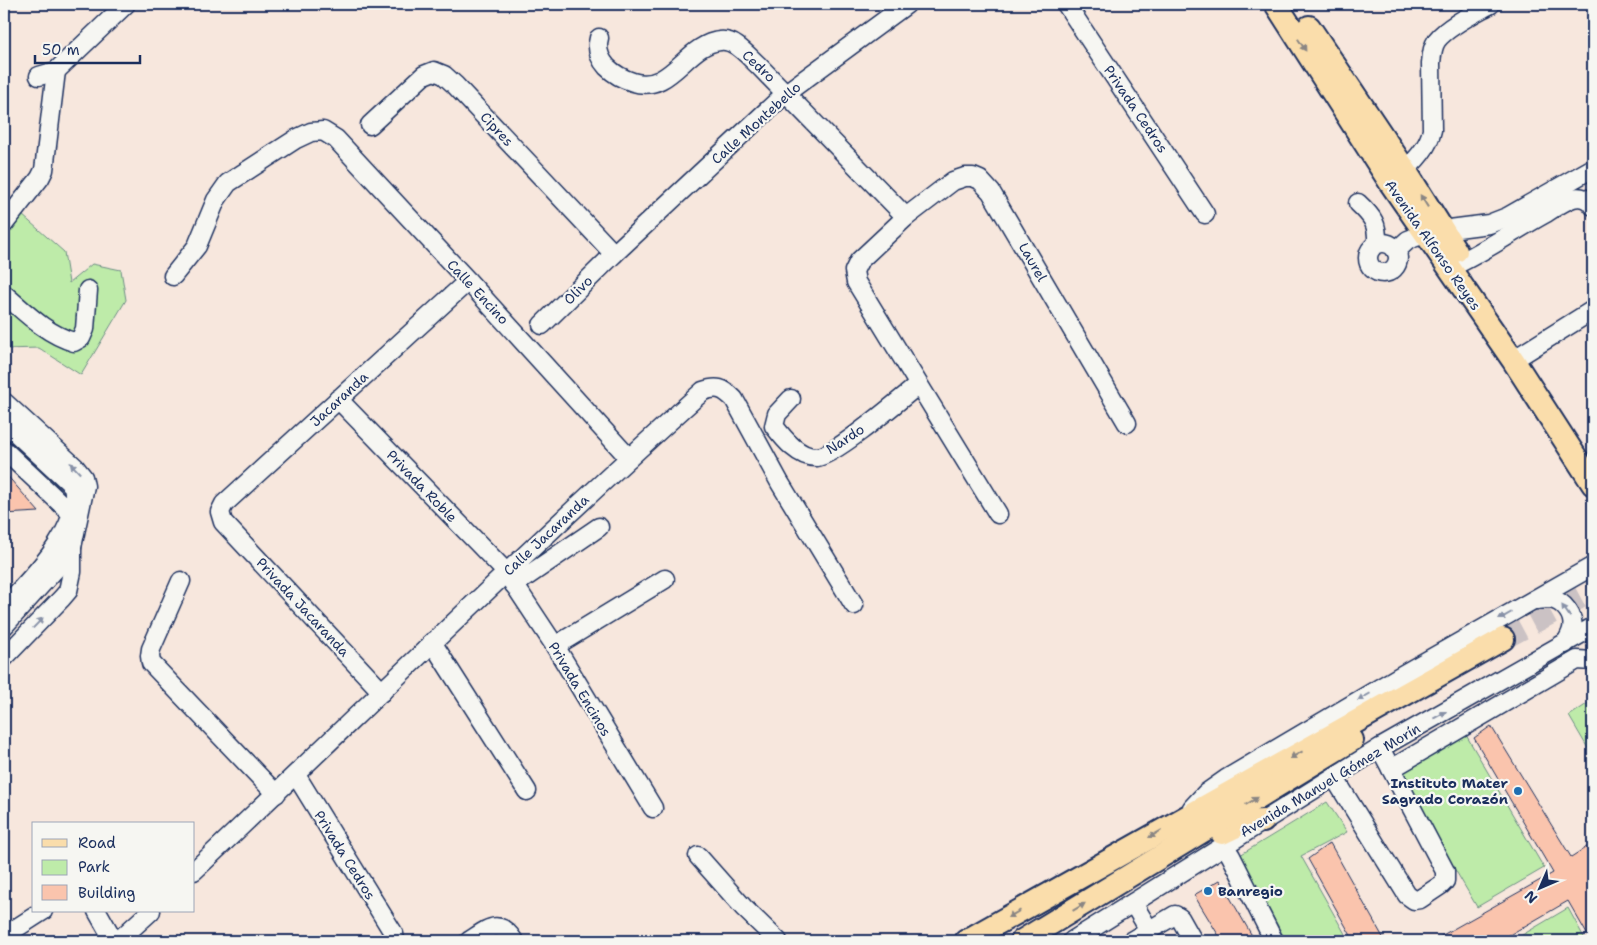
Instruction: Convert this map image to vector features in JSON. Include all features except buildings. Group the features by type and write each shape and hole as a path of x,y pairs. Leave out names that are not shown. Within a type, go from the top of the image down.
{"main road":[{"name":"Avenida Alfonso Reyes","path":"1276,4 1397,176 1518,357 1593,462"},
{"name":"Avenida Alfonso Reyes","path":"1293,4 1397,176"},
{"name":"Avenida Alfonso Reyes","path":"1518,357 1593,484"},
{"name":"Avenida Manuel Gómez Morín","path":"966,941 1180,820 1506,644 1166,854 1033,939"},
{"path":"1166,854 1190,849 1245,822 1263,821"}],"street":[{"path":"4,224 40,178 44,170 48,74 126,4"},
{"name":"Calle Montebello","path":"614,254 786,93 907,4"},
{"name":"Privada Cedros","path":"1066,4 1205,214"},
{"path":"1397,176 1425,149 1431,137 1431,63 1433,48 1442,34 1491,4"},
{"name":"Cedro","path":"599,38 597,46 599,55 605,65 614,73 636,83 647,84 662,80 674,72 702,46 723,40 731,43 742,50 786,93 906,218"},
{"name":"Cipres","path":"370,125 424,75 434,71 444,75 614,254"},
{"name":"Calle Encino","path":"173,276 197,246 216,200 228,182 296,139 311,132 323,131 336,139 629,458"},
{"path":"1396,251 1408,240 1434,232 1489,224 1507,217 1593,168"},
{"name":"Laurel","path":"906,218 953,181 964,177 974,177 980,180 991,192 1008,220 1127,423"},
{"path":"1456,265 1572,199 1582,198 1591,202 1593,206"},
{"path":"1358,204 1373,219 1378,234 1378,244"},
{"path":"906,218 859,261 854,271 856,282 998,514"},
{"path":"1378,244 1388,244 1396,251 1398,259 1396,267 1390,272 1382,274 1374,271 1369,264 1368,256 1371,249 1378,244"},
{"name":"Olivo","path":"542,325 614,254"},
{"name":"Jacaranda","path":"223,522 220,512 224,504 468,281"},
{"path":"4,294 51,332 63,339 74,342 81,338 85,329 88,290"},
{"path":"1518,357 1593,310"},
{"name":"Nardo","path":"792,400 777,414 774,426 786,441 803,454 818,457 839,446 918,385"},
{"name":"Calle Jacaranda","path":"195,870 296,775 432,642 510,579 629,458 703,392 711,388 720,388 734,398 780,483 854,605"},
{"name":"Privada Roble","path":"338,399 510,579"},
{"path":"4,402 75,467 83,477 85,486 71,552 4,626"},
{"path":"4,422 73,486 75,496 72,514 72,572 68,591 4,658"},
{"path":"4,450 72,514"},
{"path":"4,607 42,566 58,543 72,514"},
{"name":"Privada Jacaranda","path":"223,522 382,692"},
{"path":"510,579 598,527"},
{"name":"Avenida Manuel Gómez Morín","path":"1180,820 1206,793 1226,779 1593,566"},
{"name":"Privada Encinos","path":"510,579 554,646 653,808"},
{"path":"554,646 665,579"},
{"path":"181,581 151,649 151,663 276,794"},
{"path":"1534,600 1551,599 1566,607 1573,621 1573,628 1565,644"},
{"name":"Avenida Manuel Gómez Morín","path":"1072,941 1380,748 1593,627"},
{"path":"432,642 527,791"},
{"path":"1391,769 1585,661 1593,651"},
{"path":"1334,777 1406,895 1417,900 1441,885 1445,881 1445,871 1380,748"},
{"name":"Privada Cedros","path":"296,775 394,938"},
{"path":"1224,845 1274,941"},
{"path":"698,856 744,908 778,941"},
{"path":"1133,903 1149,930"},
{"path":"4,936 41,912"},
{"path":"98,912 114,941"},
{"path":"118,941 150,912"},
{"path":"1131,941 1177,915 1193,941"},
{"path":"469,941 494,926 499,926 505,929 514,941"}],"green space":[{"path":"4,199 64,252 69,283 92,264 121,270 126,300 81,375 39,348 4,349"},
{"path":"1593,700 1593,757 1569,716"},
{"path":"1466,735 1544,868 1477,907 1399,774"},
{"path":"1327,802 1347,832 1301,856 1349,941 1286,941 1240,855"},
{"path":"1568,908 1586,941 1512,941"}],"tunnel":[{"path":"1503,639 1593,591"}],"place":[{"name":"Instituto Mater Sagrado Corazón","path":"1518,791"},
{"name":"Banregio","path":"1208,891"}]}
